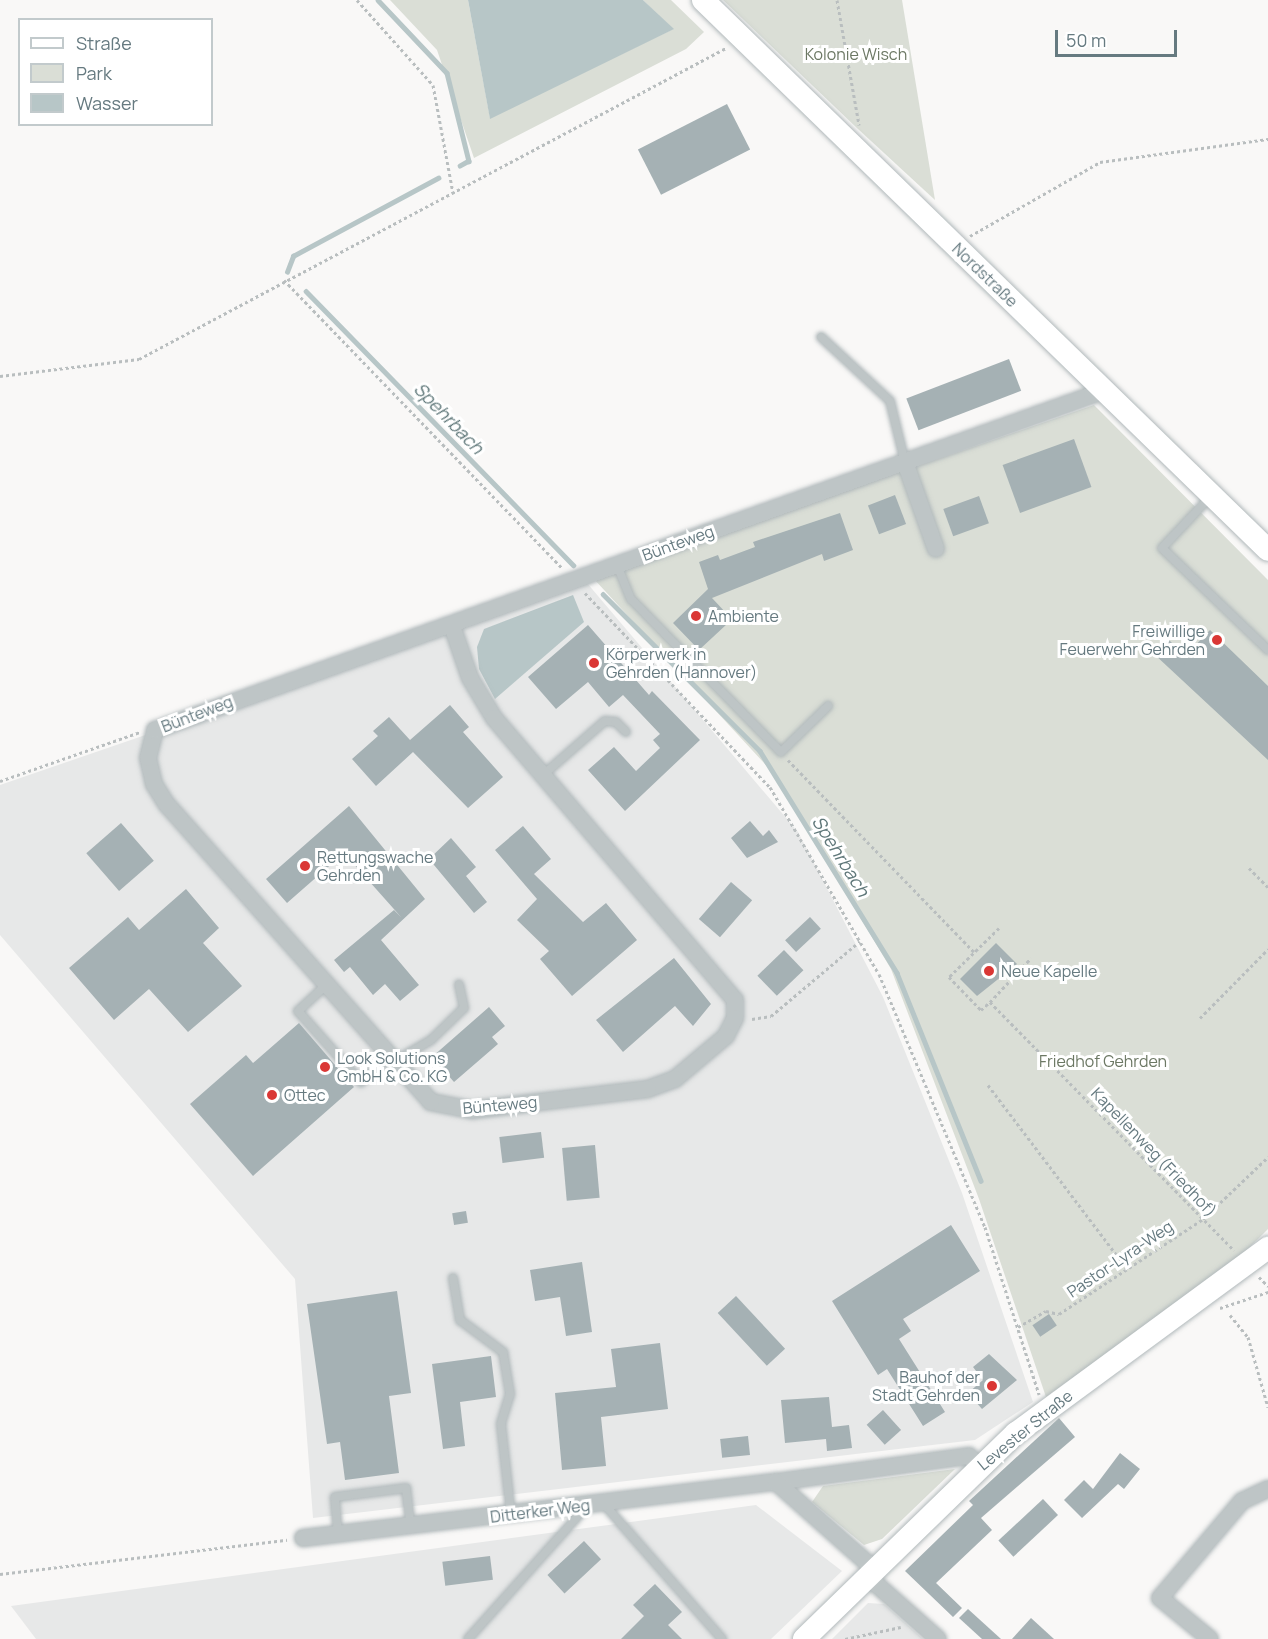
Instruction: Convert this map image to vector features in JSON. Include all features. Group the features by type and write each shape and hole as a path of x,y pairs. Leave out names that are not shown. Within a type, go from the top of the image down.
{"street":[{"name":"Nordstraße","path":"703,0 1268,550"},
{"name":"Bünteweg","path":"735,1018 701,1060 648,1089 449,1109 431,1102 390,1060 167,805 154,784 148,758 155,730 452,626 1092,395 1099,386"},
{"path":"905,462 936,549"},
{"path":"452,626 479,699 725,983 735,1000 735,1018"},
{"name":"Levester Straße","path":"804,1639 978,1466 1046,1411 1268,1248"},
{"name":"Ditterker Weg","path":"303,1538 776,1482 969,1456 978,1466"},
{"path":"776,1482 938,1639"},
{"path":"1210,1639 1160,1598 1242,1501 1268,1489"}],"lane":[{"path":"821,337 891,401 905,462"},
{"path":"1212,495 1162,549 1268,651"},
{"path":"617,565 631,598 781,752 828,706"},
{"path":"543,775 605,722 616,722 626,732"},
{"path":"325,986 297,1011 361,1082 390,1060 431,1040 464,1008 459,985"},
{"path":"453,1278 460,1320 503,1352 510,1394 501,1424 511,1514"},
{"path":"338,1534 335,1497 406,1488 411,1526"},
{"path":"468,1639 596,1504 722,1639"}],"path":[{"path":"357,0 433,85 453,193"},
{"path":"837,0 860,123 848,140"},
{"path":"0,376 139,359 284,280 711,61 731,45"},
{"path":"958,248 972,235 1101,162 1268,139"},
{"path":"284,280 770,787 879,974 972,1196 1046,1411"},
{"path":"0,781 155,730"},
{"path":"781,752 974,952"},
{"path":"1249,868 1268,887"},
{"path":"999,928 949,977 981,1010 1031,958"},
{"path":"735,1018 771,1016 860,941"},
{"path":"1200,1018 1268,949"},
{"name":"Kapellenweg (Friedhof)","path":"990,1002 1240,1257"},
{"path":"988,1085 1127,1269"},
{"name":"Pastor-Lyra-Weg","path":"1018,1328 1046,1311 1059,1314 1203,1219 1268,1157"},
{"path":"1216,1310 1268,1292"},
{"path":"1230,1315 1248,1337 1268,1407"},
{"path":"0,1574 303,1538"},
{"path":"845,1639 908,1626 916,1618"}],"shaded area":[{"path":"587,583 798,832 883,997 962,1193 1033,1402 975,1440 313,1518 295,1279 0,935 0,785"},
{"path":"756,1505 842,1571 771,1639 36,1639 11,1606"},
{"path":"868,1603 884,1604 923,1639 832,1639"}],"green space":[{"path":"390,0 468,0 490,118 673,29 643,0 671,0 704,32 686,49 474,158 437,50"},
{"name":"Kolonie Wisch","path":"723,0 902,0 935,200 858,129"},
{"name":"Friedhof Gehrden","path":"1094,405 1268,580 1268,1229 1240,1257 1046,1397 979,1199 891,969 776,776 593,578"},
{"path":"955,1469 882,1539 864,1545 812,1502 823,1486"}],"water":[{"path":"468,0 643,0 674,29 490,119"},
{"path":"573,595 584,622 495,699 479,669 477,647 484,629"}],"building":[{"path":"727,104 750,149 661,195 638,149"},
{"path":"1009,359 1021,391 918,430 906,398"},
{"path":"1074,439 1091,487 1020,513 1003,465"},
{"path":"895,495 906,524 879,534 868,505"},
{"path":"979,496 989,523 953,536 943,509"},
{"path":"840,513 853,550 824,561 822,554 712,598 727,614 722,619 727,624 699,650 673,623 708,589 699,562 718,555 720,560 755,547 753,542"},
{"path":"588,625 649,695 652,691 700,740 625,811 588,770 614,747 636,771 660,748 653,740 660,734 623,695 609,707 588,682 556,709 528,677"},
{"name":"Freiwillige Feuerwehr Gehrden","path":"1210,630 1268,686 1268,760 1154,654 1168,639 1185,656"},
{"path":"450,705 469,727 463,732 503,777 468,808 413,752 376,786 352,759 378,736 373,731 389,717 410,740"},
{"path":"349,806 425,899 381,940 419,985 400,1001 385,984 373,995 350,967 344,972 334,960 394,910 401,917 344,853 287,903 266,879"},
{"path":"750,821 763,836 769,830 778,842 747,858 731,838"},
{"path":"121,823 154,861 119,891 86,853"},
{"path":"523,826 551,859 534,874 583,922 606,903 637,940 572,996 540,959 549,951 517,920 537,899 495,850"},
{"path":"451,838 476,867 466,876 487,902 474,913 429,859"},
{"path":"731,882 752,900 720,937 699,919"},
{"path":"186,889 219,928 203,943 242,986 188,1032 149,989 114,1020 69,968 128,917 139,930"},
{"path":"810,917 821,929 796,952 785,940"},
{"name":"Neue Kapelle","path":"996,943 1017,964 977,996 960,979"},
{"path":"784,950 803,970 777,996 757,976"},
{"path":"674,958 711,1004 693,1026 675,1006 623,1052 596,1020"},
{"path":"489,1007 505,1026 492,1037 498,1044 454,1082 432,1057"},
{"name":"Ottec","path":"299,1023 354,1087 253,1176 190,1104 246,1055 253,1063"},
{"path":"541,1132 544,1158 502,1163 499,1137"},
{"path":"595,1145 600,1198 567,1201 562,1148"},
{"path":"466,1211 468,1223 454,1225 452,1213"},
{"path":"951,1225 980,1271 903,1319 911,1331 899,1339 945,1412 923,1426 887,1369 878,1375 832,1301"},
{"path":"582,1262 592,1332 566,1336 560,1297 535,1301 530,1270"},
{"path":"397,1291 411,1393 389,1396 399,1473 345,1480 340,1442 327,1444 307,1304"},
{"path":"736,1296 785,1349 767,1366 718,1313"},
{"path":"1049,1314 1057,1326 1040,1337 1032,1325"},
{"path":"660,1343 668,1409 601,1417 606,1466 562,1470 555,1393 616,1387 611,1349"},
{"name":"Bauhof der Stadt Gehrden","path":"989,1354 1017,1380 982,1409 968,1393 983,1380 973,1367"},
{"path":"491,1356 496,1397 460,1402 465,1446 443,1449 432,1364"},
{"path":"829,1397 832,1427 849,1425 852,1448 827,1451 826,1439 785,1443 781,1400"},
{"path":"883,1410 901,1430 885,1445 867,1425"},
{"path":"1059,1418 1075,1437 981,1518 992,1530 936,1583 962,1608 953,1617 905,1571 973,1505 969,1501"},
{"path":"748,1436 750,1455 722,1458 720,1439"},
{"path":"1120,1453 1140,1469 1124,1489 1118,1484 1082,1518 1064,1500 1084,1480 1093,1489"},
{"path":"1043,1499 1058,1515 1013,1557 998,1541"},
{"path":"584,1541 601,1559 564,1593 547,1575"},
{"path":"490,1556 493,1580 445,1586 442,1562"},
{"path":"655,1584 682,1612 668,1625 682,1639 621,1639 644,1616 633,1605"},
{"path":"968,1609 1001,1639 982,1639 959,1618"},
{"path":"1031,1618 1054,1639 1012,1639"}],"waterway":[{"name":"Spehrbach","path":"378,0 447,73 469,161 460,166"},
{"name":"Spehrbach","path":"287,272 293,256 438,178"},
{"name":"Spehrbach","path":"306,291 573,565"},
{"name":"Spehrbach","path":"603,594 760,751 897,973 981,1181"}],"place":[{"name":"Ambiente","path":"696,616"},
{"name":"Freiwillige Feuerwehr Gehrden","path":"1217,640"},
{"name":"Körperwerk in Gehrden (Hannover)","path":"594,663"},
{"name":"Rettungswache Gehrden","path":"305,866"},
{"name":"Neue Kapelle","path":"989,971"},
{"name":"Look Solutions GmbH & Co. KG","path":"325,1067"},
{"name":"Ottec","path":"272,1095"},
{"name":"Bauhof der Stadt Gehrden","path":"992,1386"}]}
